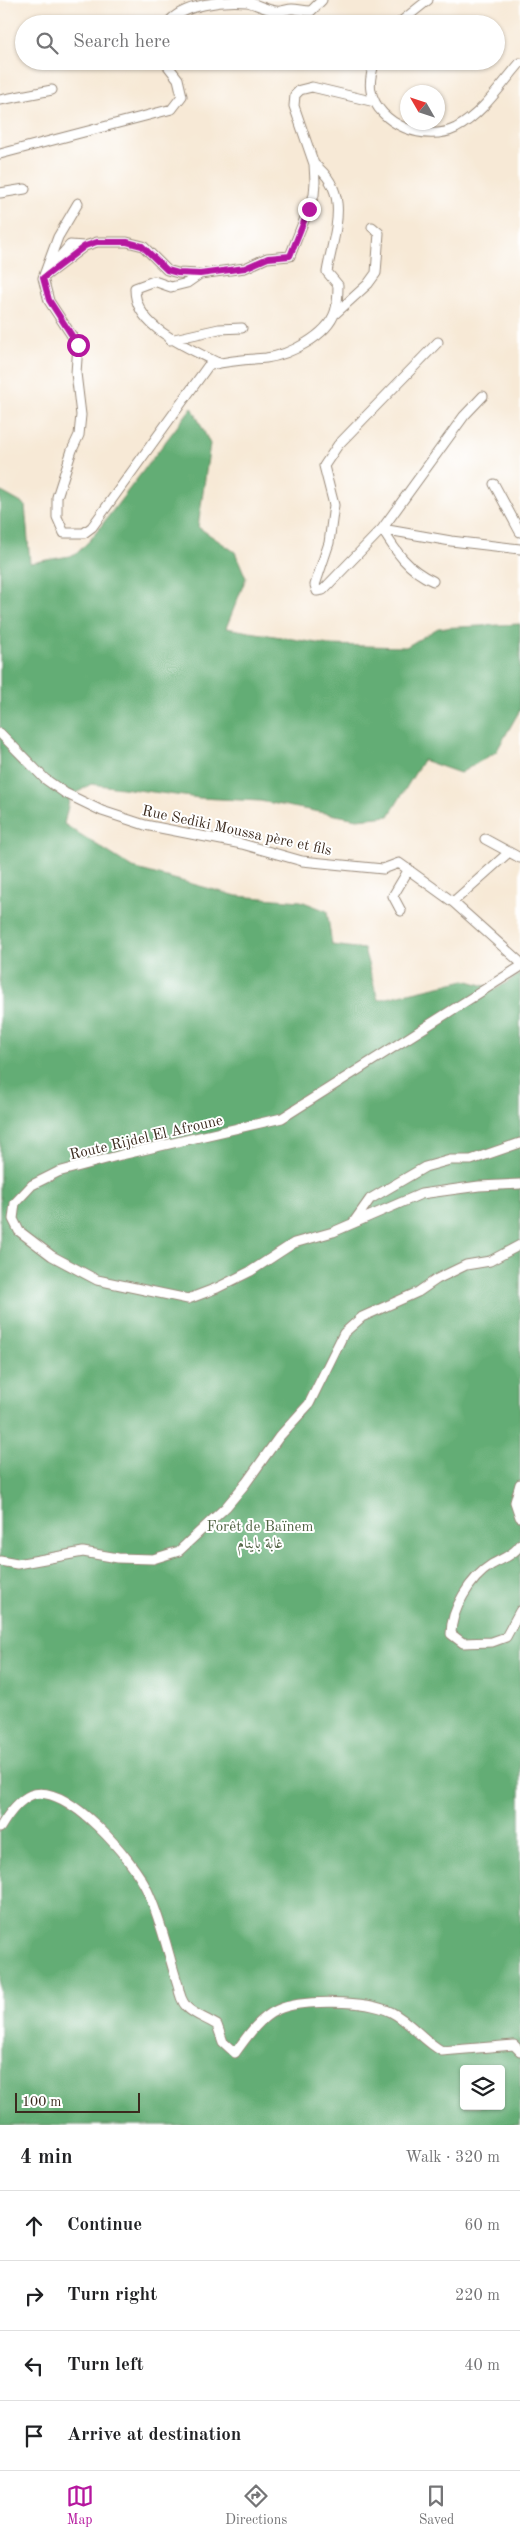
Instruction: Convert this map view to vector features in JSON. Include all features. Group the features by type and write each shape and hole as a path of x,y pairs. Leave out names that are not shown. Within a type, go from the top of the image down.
{"street":[{"path":"175,15 189,8 230,0 245,1 276,11 293,9 311,11 322,0"},
{"path":"409,15 428,0"},
{"path":"374,70 371,91 375,102 383,113 405,128 418,132 439,133 454,129 470,119 520,63"},
{"path":"0,154 172,109 182,96 182,86 170,70"},
{"path":"43,278 70,246 84,246 97,242 142,246 167,270 200,274 245,268 268,258 290,256 314,195 314,164 294,106 297,92 304,88 312,87 375,102"},
{"path":"0,100 52,90"},
{"path":"314,164 327,176 336,191 338,204 326,272 338,285 335,314"},
{"path":"0,193 25,189"},
{"path":"78,203 58,237 43,278 49,300 78,345 76,373 81,415 79,435 72,450 57,497 57,517 64,533 84,533 92,527 208,366 218,363 267,358 288,353 310,341 335,314 368,284 376,274 379,233 372,227"},
{"path":"200,274 187,283 171,287 154,282 135,288 135,300 146,316 170,340 218,363"},
{"path":"170,340 219,328 242,328"},
{"path":"438,342 338,445 324,466 334,505 329,543 316,589 319,591 323,590 382,529 464,416 483,396"},
{"path":"494,484 520,532"},
{"path":"382,529 451,541 520,549"},
{"path":"382,529 399,556 417,574 433,581"},
{"name":"Rue Sediki Moussa père et fils","path":"0,732 45,779 65,794 102,811 145,826 242,844 302,861 383,869 399,862 408,869"},
{"path":"485,839 520,858"},
{"path":"453,902 508,853"},
{"path":"401,910 393,896 408,869 453,902 520,962"},
{"name":"Route Rijdel El Afroune","path":"520,967 282,1118 121,1155 58,1172 32,1186 15,1203 13,1219 19,1231 52,1256 97,1280 188,1299 217,1288 251,1271 294,1243 353,1223 421,1194 479,1186 520,1184"},
{"path":"353,1223 370,1199 425,1168 450,1160 471,1160 520,1143"},
{"path":"0,1560 17,1564 83,1552 118,1558 153,1560 179,1551 226,1507 246,1483 278,1437 309,1404 344,1333 362,1316 418,1292 437,1279 466,1265 490,1261 520,1245"},
{"path":"520,1484 514,1502 520,1518"},
{"path":"520,1545 508,1556 489,1566 464,1594 451,1621 451,1634 463,1643 492,1642 506,1637 520,1611"},
{"path":"0,1828 7,1816 26,1799 32,1795 49,1795 70,1803 109,1838 127,1858 147,1890 175,1976 180,2000 189,2010 218,2025 223,2042 235,2053 261,2021 278,2010 304,2004 331,2003 364,2006 389,2011 404,2020 433,2046 442,2051 514,2045 520,2051"}],"green space":[{"name":"Forêt de Baïnem غابة باينام","path":"192,407 210,444 198,527 235,552 246,578 226,628 329,645 406,647 438,628 520,624 520,710 496,752 460,773 423,760 389,816 357,819 260,801 199,798 91,784 70,797 64,824 133,868 237,896 301,901 327,911 332,945 364,949 378,1000 465,980 496,989 520,974 520,2125 0,2125 0,491 25,505 30,563 75,555 91,539"}],"route":[{"path":"78,345 49,300 43,278 85,246 108,241 127,242 142,246 167,270 178,273 200,274 245,268 268,258 290,256 299,229 309,209"}]}
